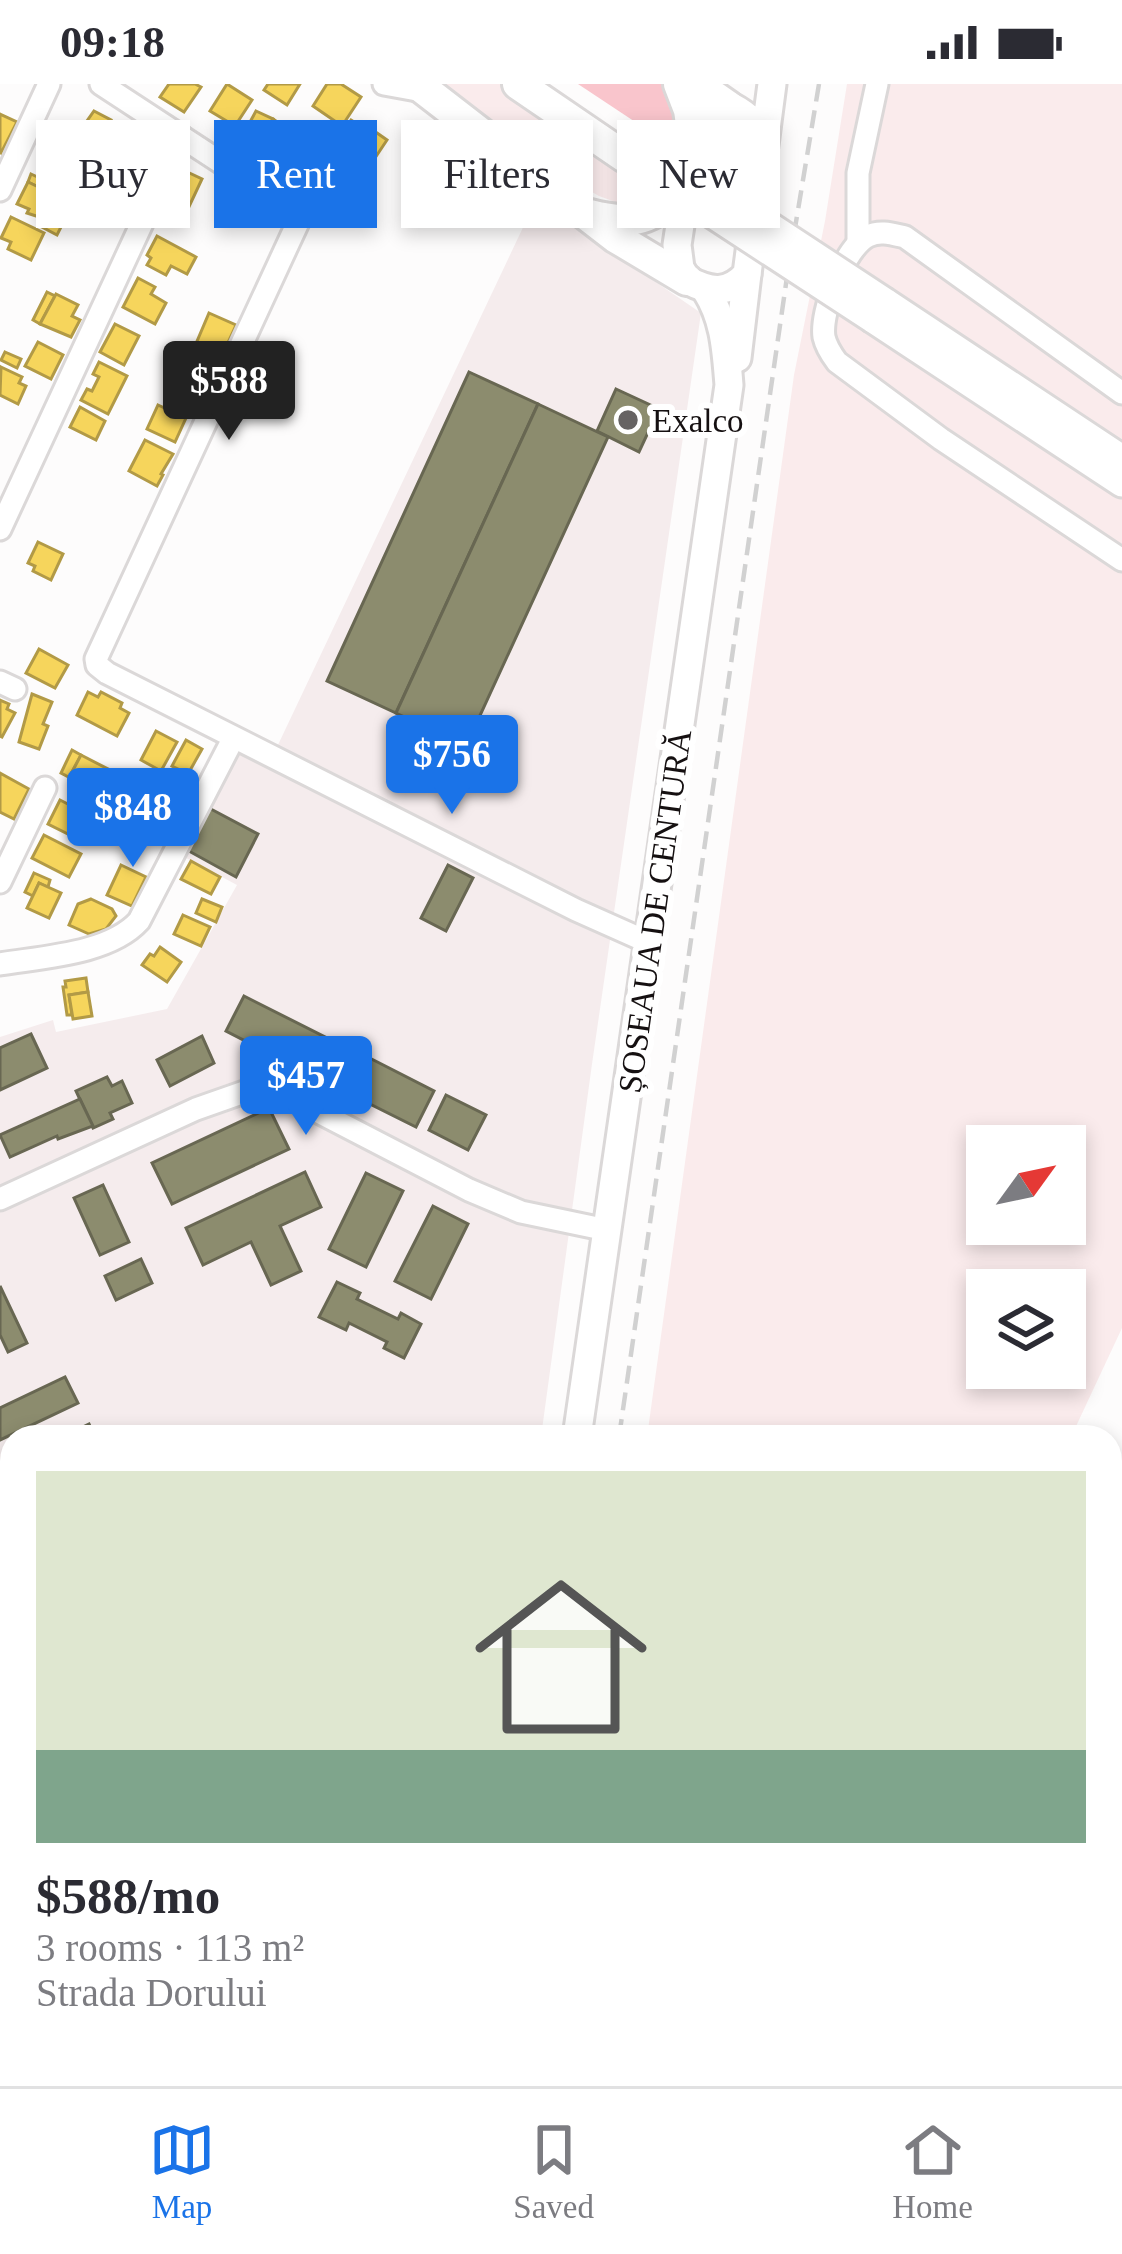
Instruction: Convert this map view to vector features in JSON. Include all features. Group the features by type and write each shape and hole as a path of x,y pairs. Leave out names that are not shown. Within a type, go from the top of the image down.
{"highway":[{"path":"518,84 617,140"},
{"path":"554,84 617,136"},
{"path":"679,84 690,120"},
{"path":"696,84 729,106"},
{"path":"423,88 463,120"},
{"path":"593,220 696,285"}],"main road":[{"name":"ȘOSEAUA DE CENTURĂ","path":"704,120 768,84"},
{"name":"ȘOSEAUA DE CENTURĂ","path":"765,120 768,84"},
{"path":"729,106 752,120"},
{"name":"ȘOSEAUA DE CENTURĂ","path":"679,228 680,268 717,310 725,334 729,385"},
{"name":"ȘOSEAUA DE CENTURĂ","path":"580,1425 752,228"},
{"path":"753,228 1122,459"},
{"path":"696,285 730,288 747,274"},
{"path":"879,311 1122,483"}],"street":[{"path":"0,190 49,84"},
{"path":"101,84 156,120"},
{"path":"384,84 423,88"},
{"path":"858,242 859,173 877,84"},
{"path":"190,142 301,218 97,665 232,739 650,943"},
{"path":"0,530 140,228"},
{"path":"1122,393 904,237 869,235 847,257 824,321 825,340 837,362 922,426 1122,560"},
{"path":"0,964 100,945 132,928 232,739"},
{"path":"0,882 7,848 45,788"},
{"path":"0,1199 196,1109 253,1089 271,1090 303,1104 521,1212 607,1230"}],"shaded area":[{"path":"445,84 500,84 553,120 488,120"},
{"path":"578,84 670,84 679,120 632,120"},
{"path":"847,84 1122,84 1122,1328 1077,1425 649,1425 794,375"},
{"path":"593,147 617,163 617,203 593,193"},
{"path":"523,228 577,228 701,313 543,1425 0,1425 0,1037 53,1020 56,1032 167,1009 237,885 177,853 241,729 277,747"}],"building: Homes":[{"path":"169,84 201,87 184,112 160,97"},
{"path":"227,84 252,100 239,120 225,120 210,111"},
{"path":"268,84 300,84 287,105 264,90"},
{"path":"327,84 341,84 361,97 346,120 333,120 313,106"},
{"path":"94,111 111,120 88,120"},
{"path":"256,111 273,119 272,120 251,120"},
{"path":"0,114 17,122 1,153 0,152"},
{"path":"377,133 387,140 377,155"},
{"path":"190,173 202,179 190,205"},
{"path":"28,182 36,186 36,216 17,204"},
{"path":"11,217 44,233 31,260 8,249 11,242 1,238"},
{"path":"157,236 196,257 187,274 171,266 166,275 147,265"},
{"path":"138,278 155,287 151,294 166,303 155,324 123,307"},
{"path":"47,292 55,296 40,324 33,320"},
{"path":"56,294 78,305 72,316 80,320 71,337 40,324"},
{"path":"209,313 236,325 221,358 195,346"},
{"path":"115,324 139,336 124,365 100,352"},
{"path":"38,342 63,355 51,379 25,366"},
{"path":"5,352 21,359 17,368 1,360"},
{"path":"180,355 214,370 200,400 167,384"},
{"path":"99,362 127,376 108,414 81,400 99,377 93,374"},
{"path":"1,367 22,377 19,383 26,386 18,404 0,395"},
{"path":"158,405 186,418 175,442 147,429"},
{"path":"80,407 105,421 96,440 70,427"},
{"path":"145,440 173,454 157,486 129,471"},
{"path":"38,542 63,554 51,580 28,563"},
{"path":"39,649 68,665 55,688 26,673"},
{"path":"88,692 98,697 101,692 122,703 120,708 129,713 117,736 77,715"},
{"path":"32,694 52,702 39,749 19,742"},
{"path":"0,700 15,713 2,737 0,736"},
{"path":"156,731 177,742 161,771 141,760"},
{"path":"186,740 202,749 188,774 172,766"},
{"path":"72,750 81,755 71,774 84,785 61,773"},
{"path":"81,755 108,769 96,793 71,774"},
{"path":"121,770 142,781 125,814 104,803"},
{"path":"0,773 29,789 14,819 0,812"},
{"path":"157,786 180,797 164,830 159,827 158,831 140,822"},
{"path":"60,800 97,819 86,843 48,824"},
{"path":"44,835 81,854 69,877 32,858"},
{"path":"191,861 220,877 211,894 181,879"},
{"path":"121,865 146,877 132,906 107,895"},
{"path":"34,873 50,880 48,887 39,883 33,896 25,892"},
{"path":"39,883 61,893 49,918 27,908"},
{"path":"91,899 116,916 106,929 89,934 69,925 78,904"},
{"path":"202,899 222,907 216,922 196,913"},
{"path":"183,915 210,927 201,946 174,934"},
{"path":"160,947 181,962 167,982 142,965"},
{"path":"86,978 88,992 69,995 72,1015 67,1015 65,981"},
{"path":"88,992 92,1016 73,1019 69,995"}],"building: Industry":[{"path":"469,372 538,404 396,713 327,681"},
{"name":"Exalco","path":"616,389 659,409 639,452 597,431"},
{"path":"538,404 608,437 466,746 396,713"},
{"path":"209,808 258,834 236,877 187,850"},
{"path":"448,865 473,878 446,931 421,918"},
{"path":"244,996 327,1038 309,1074 226,1031"},
{"path":"31,1034 47,1068 0,1090 0,1048"},
{"path":"202,1036 214,1063 170,1086 157,1060"},
{"path":"350,1048 434,1091 416,1127 332,1085"},
{"path":"107,1077 112,1086 122,1081 132,1103 93,1128 76,1091"},
{"path":"446,1095 486,1115 468,1150 429,1130"},
{"path":"80,1099 93,1126 10,1157 0,1135"},
{"path":"269,1108 289,1149 172,1204 152,1163"},
{"path":"305,1172 321,1207 280,1226 301,1271 271,1285 251,1242 203,1265 186,1228"},
{"path":"366,1173 403,1191 366,1267 329,1249"},
{"path":"103,1185 129,1242 100,1255 74,1198"},
{"path":"433,1206 468,1224 431,1299 395,1281"},
{"path":"141,1259 152,1283 116,1300 105,1276"},
{"path":"337,1282 360,1293 357,1299 398,1319 401,1313 421,1324 404,1358 384,1348 387,1342 349,1323 346,1330 319,1317"},
{"path":"0,1286 27,1343 8,1352 0,1335"},
{"path":"65,1377 78,1403 32,1425 0,1425 0,1408"}],"railway":[{"path":"621,1425 819,84"}],"place":[{"name":"Exalco","path":"628,420"}]}
